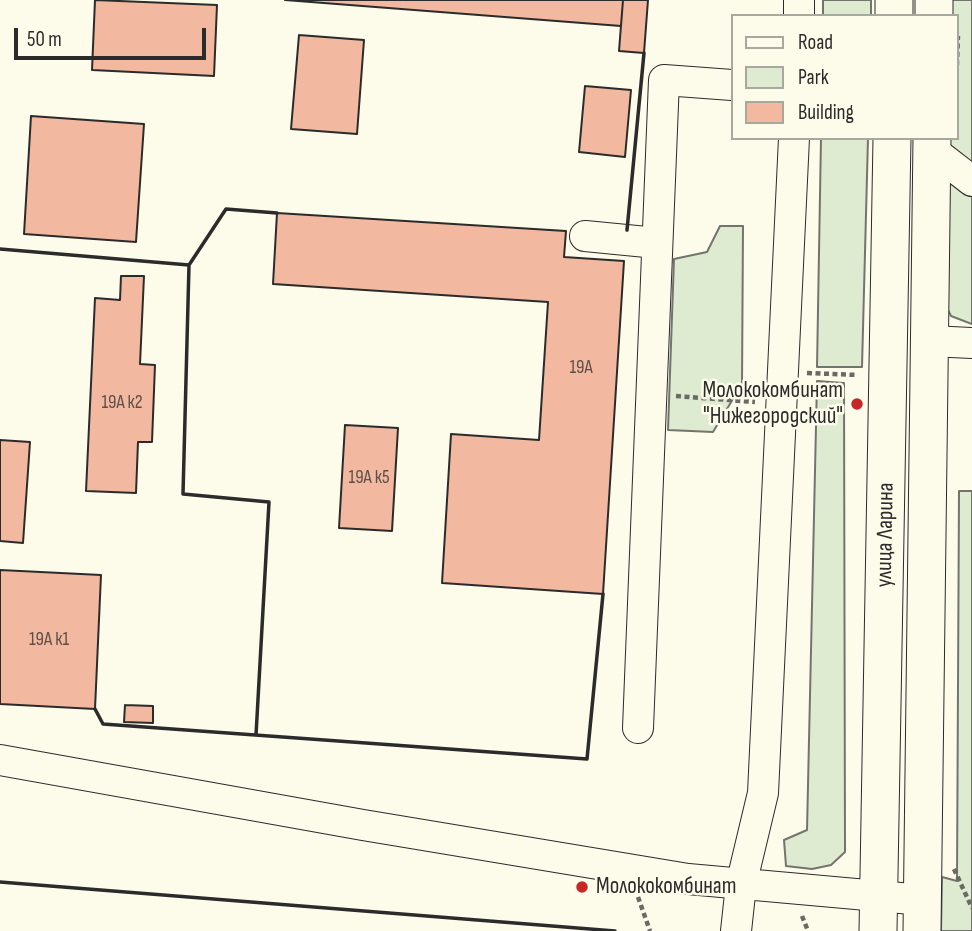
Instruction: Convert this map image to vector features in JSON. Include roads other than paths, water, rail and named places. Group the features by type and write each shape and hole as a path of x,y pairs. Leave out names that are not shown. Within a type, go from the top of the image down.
{"main road":[{"name":"улица Ларина","path":"878,914 892,140"},
{"name":"улица Ларина","path":"923,915 932,144"}],"street":[{"path":"638,728 664,80 730,85"},
{"path":"736,931 741,885 763,793 768,729 794,140"},
{"path":"932,144 972,181"},
{"path":"585,236 657,243"},
{"path":"930,341 972,343"},
{"path":"0,760 363,825 741,885 878,914 923,915"},
{"path":"878,914 893,931"}],"place":[{"name":"Молококомбинат \"Нижегородский\"","path":"857,404"},
{"name":"Молококомбинат","path":"582,887"}]}
